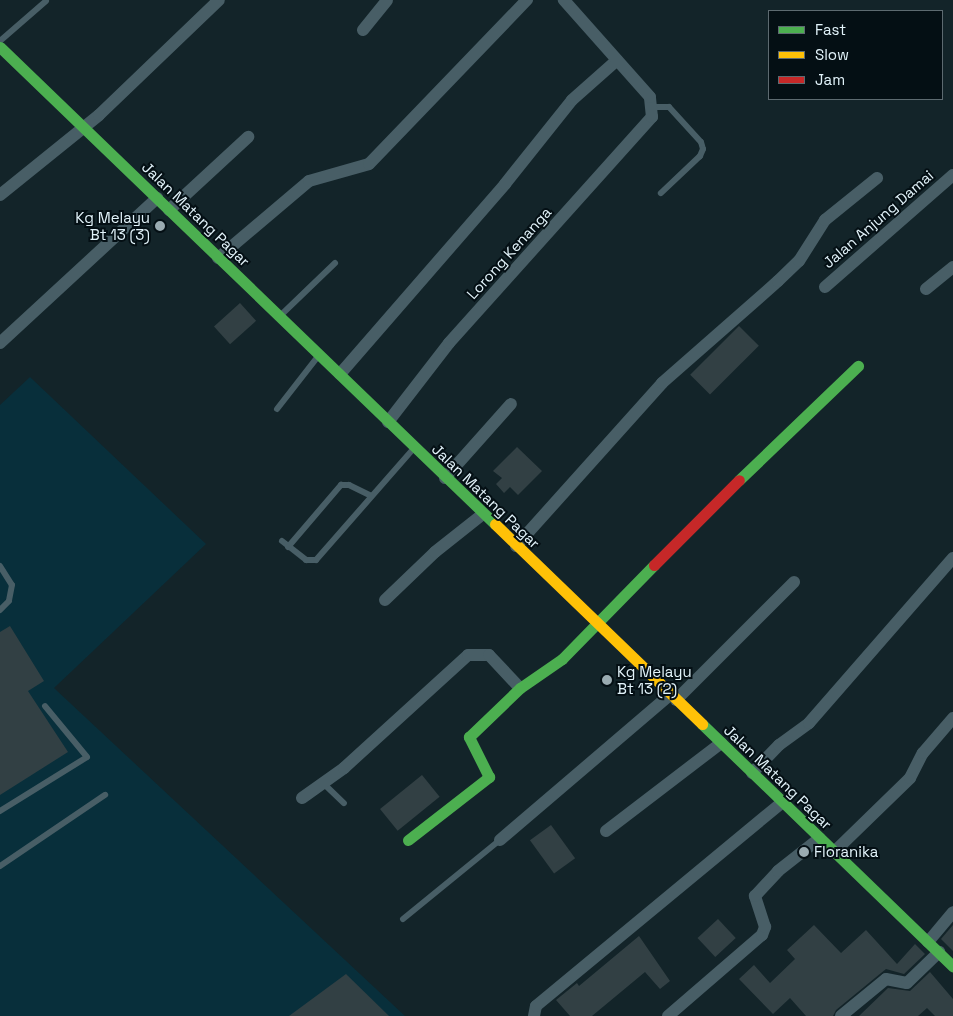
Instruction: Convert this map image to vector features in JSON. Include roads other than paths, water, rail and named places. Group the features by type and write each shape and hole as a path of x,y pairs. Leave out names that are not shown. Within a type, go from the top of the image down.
{"main road":[{"name":"Jalan Matang Pagar","path":"0,47 953,966"},
{"path":"408,840 489,777 469,737 520,688 562,659 598,625 704,514 858,366"}],"street":[{"path":"0,195 82,126 99,115 219,0"},
{"path":"363,30 387,0"},
{"path":"218,258 308,181 369,164 527,0"},
{"path":"564,0 650,97 653,107"},
{"path":"340,374 505,184 572,100 617,60"},
{"name":"Lorong Kenanga","path":"388,422 449,343 652,117 653,107"},
{"path":"169,210 248,137"},
{"name":"Jalan Anjung Damai","path":"825,287 953,176"},
{"path":"516,546 662,382 778,281 799,261 825,220 877,178"},
{"path":"0,343 157,198"},
{"path":"926,289 953,267"},
{"path":"445,478 510,404"},
{"path":"385,600 423,562 483,514"},
{"path":"752,773 779,745 809,723 953,558"},
{"path":"500,840 673,697 794,582"},
{"path":"302,798 344,768 468,655 489,655 520,688"},
{"path":"834,852 910,778 923,753 953,718"},
{"path":"606,831 721,743"},
{"path":"534,1016 536,1006 783,802"},
{"path":"668,1016 762,936 765,928 755,896 778,871 820,838"},
{"path":"928,942 953,912"},
{"path":"841,1016 886,979 907,983 939,952"}],"lane":[{"path":"0,41 46,1"},
{"path":"653,107 669,107 700,142 703,149 700,156 661,193"},
{"path":"280,316 334,263"},
{"path":"278,410 320,354"},
{"path":"282,541 306,560 316,560 414,448"},
{"path":"288,547 341,485 349,485 372,496"},
{"path":"0,566 12,585 9,600 0,610"},
{"path":"0,811 87,758 45,706"},
{"path":"323,783 344,804"},
{"path":"0,866 105,795"},
{"path":"403,919 500,840"}],"place":[{"name":"Kg Melayu Bt 13 (3)","path":"160,226"},
{"name":"Kg Melayu Bt 13 (2)","path":"607,680"},
{"name":"Floranika","path":"804,852"}]}
